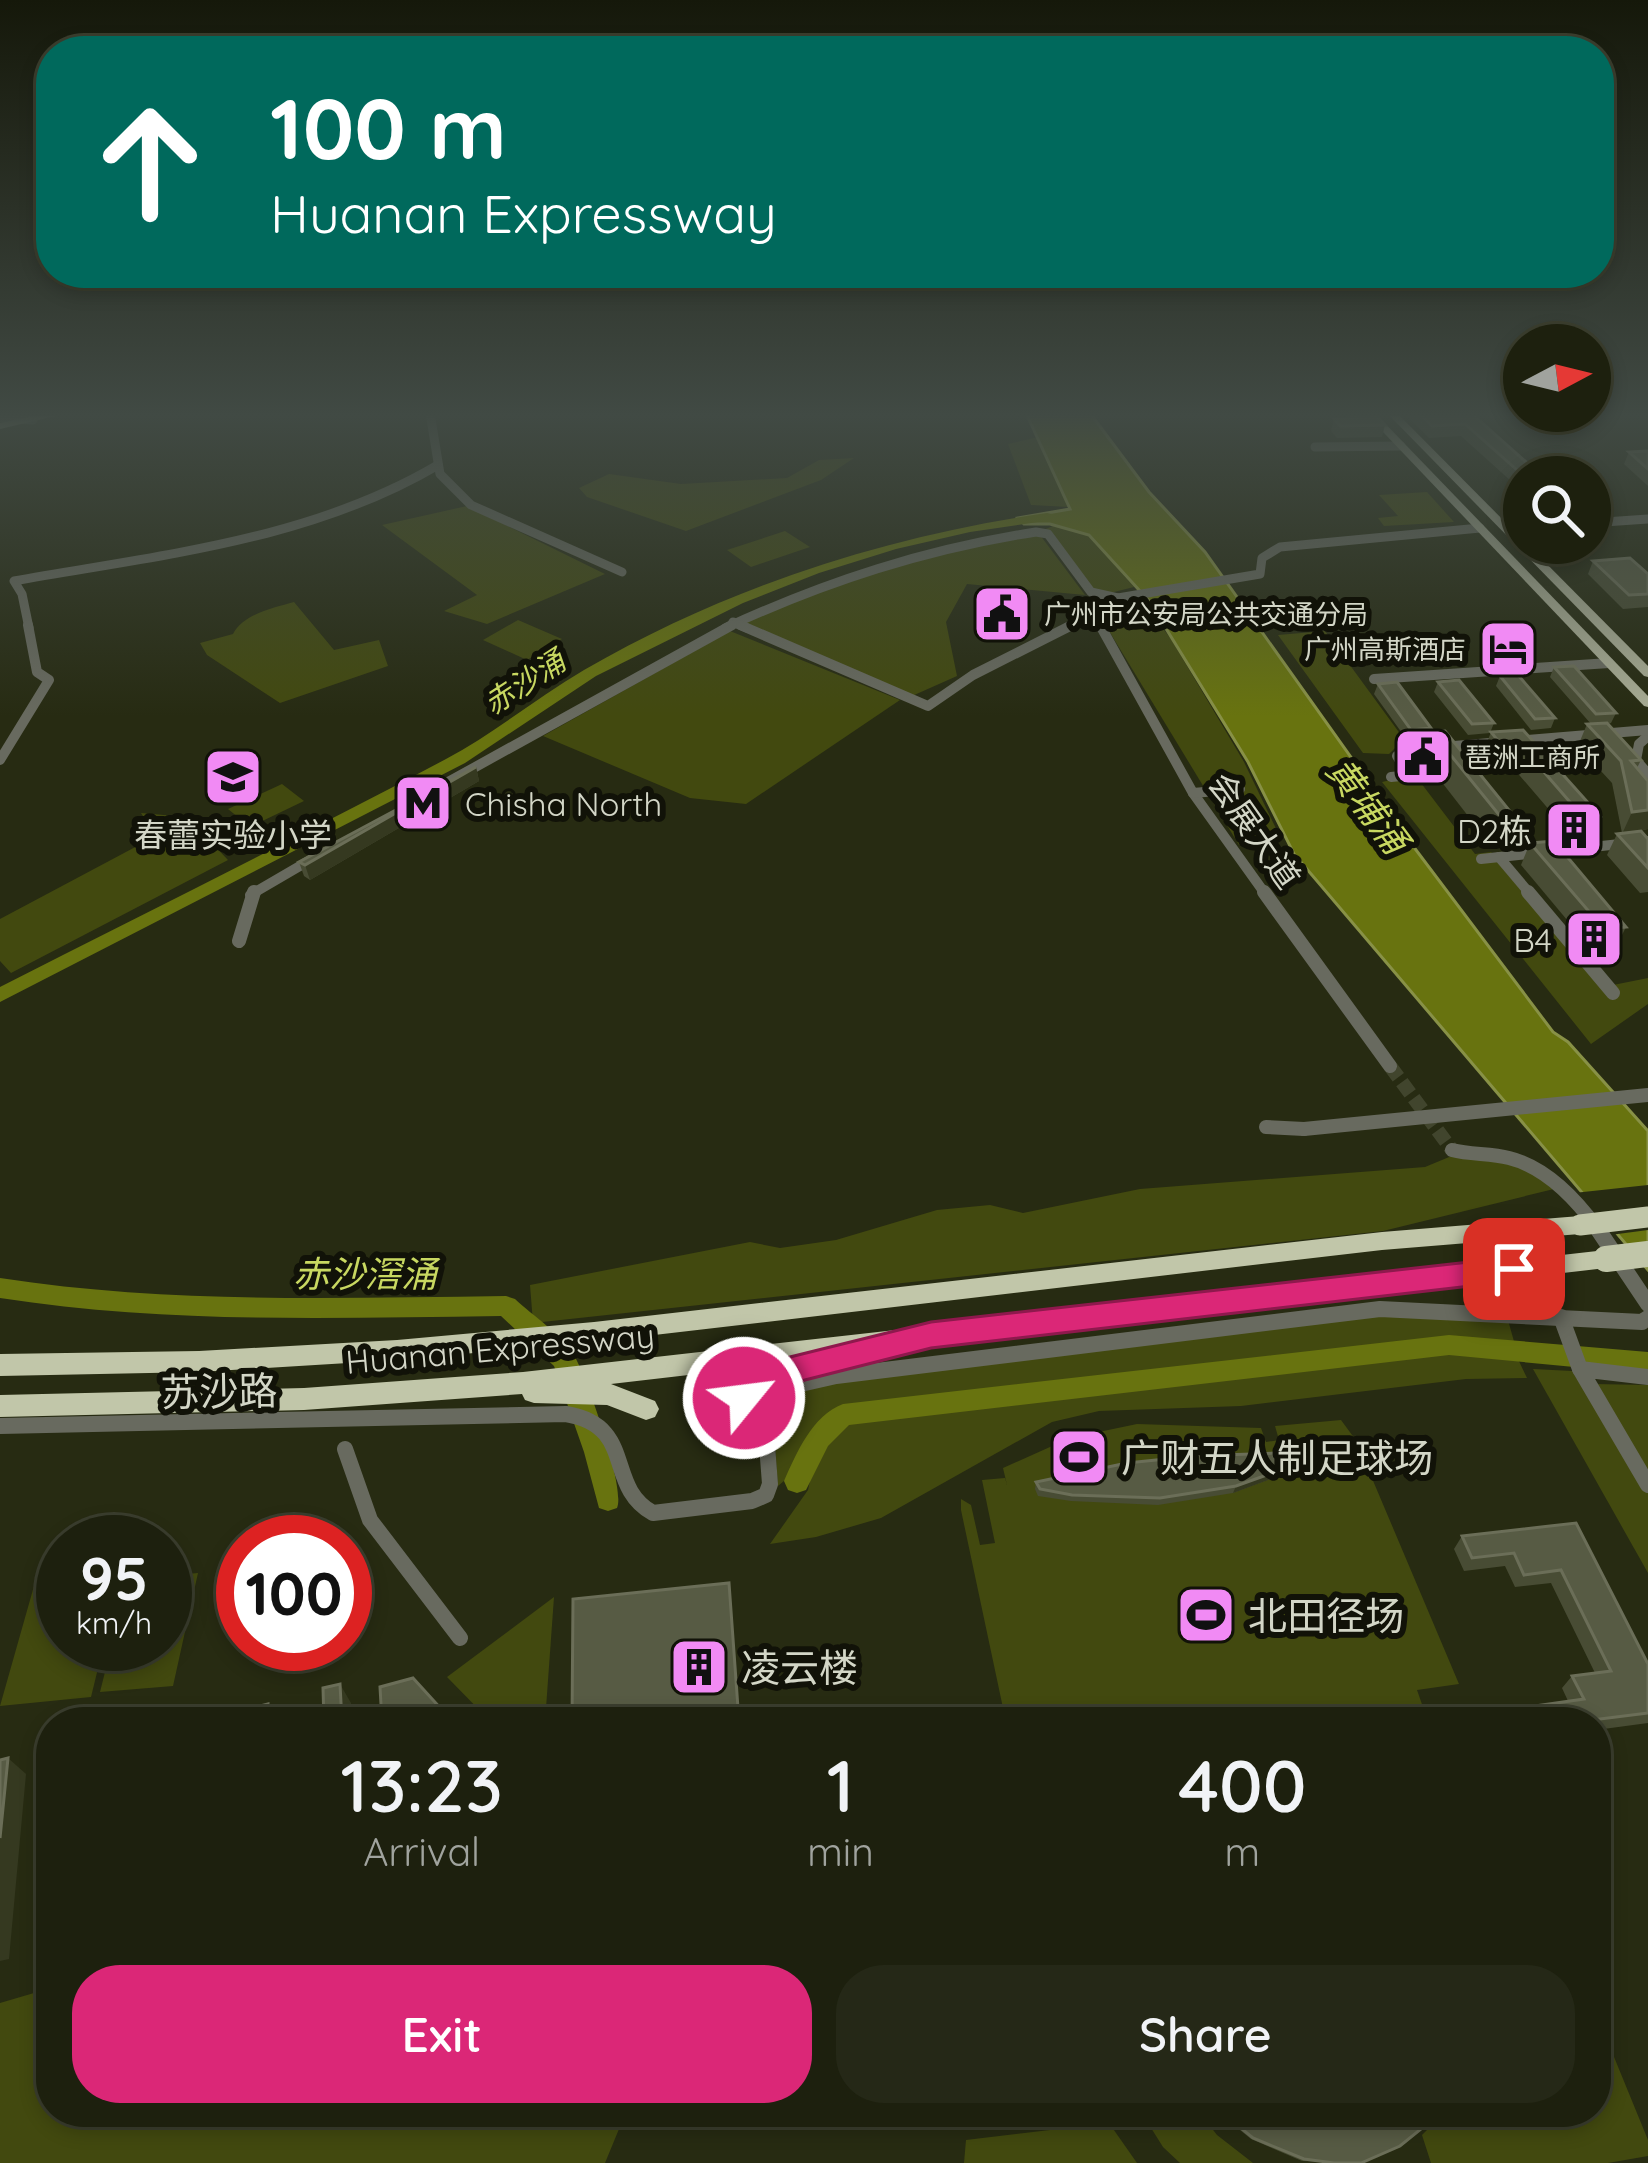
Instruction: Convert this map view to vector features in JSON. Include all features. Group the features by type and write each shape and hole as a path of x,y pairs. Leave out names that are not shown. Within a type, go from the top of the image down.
{"highway":[{"name":"Huanan Expressway","path":"0,1365 309,1358 521,1343 1374,1238 1648,1217"},
{"name":"Huanan Expressway","path":"0,1406 524,1388 618,1371 1648,1254"},
{"path":"744,1398 756,1384 802,1367 931,1335"},
{"path":"524,1388 639,1404"}],"main road":[{"path":"1466,514 1648,704"},
{"path":"1476,524 1503,526"},
{"path":"1501,550 1498,542 1503,540"},
{"path":"1543,564 1648,673"}],"street":[{"path":"0,760 49,680 37,672 22,594 14,581 244,537 332,514"},
{"path":"489,514 622,572"},
{"path":"1611,522 1648,519"},
{"path":"430,792 733,622 820,582 870,566 1036,532 1048,534 1091,592 1118,598 1260,574 1262,558 1280,547 1476,524"},
{"path":"733,622 928,706 964,676 1046,642 1118,598"},
{"name":"会展大道","path":"1094,614 1193,794 1390,1066"},
{"path":"1374,679 1609,663"},
{"path":"1391,777 1401,776 1405,769 1397,755 1408,751 1648,733"},
{"path":"1648,733 1639,744 1636,760 1648,774"},
{"path":"1193,794 1240,789"},
{"path":"1481,859 1648,841"},
{"path":"239,941 250,895 320,854"},
{"path":"1499,857 1613,993"},
{"path":"1266,1127 1304,1129 1648,1094"},
{"path":"1452,1150 1470,1157 1505,1156 1557,1183 1646,1315"},
{"name":"苏沙路","path":"0,1426 206,1425 385,1416 586,1419 608,1432 620,1452 632,1497 640,1509 653,1513 752,1501 766,1495 770,1484 764,1406 782,1388 836,1376 1380,1309 1562,1317 1646,1315"},
{"path":"1562,1317 1580,1370 1648,1485"},
{"path":"1580,1370 1648,1376"},
{"path":"345,1449 370,1520 460,1638"}],"shaded area":[{"path":"431,514 483,514 605,574 487,624 444,611 477,595 382,525"},
{"path":"636,514 731,514 686,531"},
{"path":"1447,514 1454,522 1384,526 1378,518"},
{"path":"1053,526 1088,535 1134,587 1110,593 1092,591 1043,530"},
{"path":"785,531 810,547 751,567 727,550"},
{"path":"1040,535 1085,595 967,584 946,622 957,676 912,696 743,623 819,585 989,541"},
{"path":"1141,600 1171,639 1244,762 1281,839 1239,845 1100,616 1123,603"},
{"path":"294,602 334,650 379,640 388,666 280,703 207,655 200,643 233,634 251,617"},
{"path":"518,620 562,639 527,660 483,640"},
{"path":"730,631 900,700 746,804 690,798 543,736"},
{"path":"1325,631 1409,746 1389,754 1363,753 1278,635"},
{"path":"1407,755 1421,783 1475,854 1491,852 1613,985 1648,978 1648,1004 1591,1044 1382,782 1408,776"},
{"path":"282,784 304,801 250,827 228,809"},
{"path":"141,813 187,817 228,860 11,973 0,961 0,919 156,836"},
{"path":"1454,1155 1516,1161 1554,1189 1383,1231 533,1323 530,1285 750,1242 780,1248 836,1240 937,1210 990,1205 1023,1213 1140,1189 1425,1167"},
{"path":"1413,1312 1508,1320 1515,1345 1412,1341 855,1404 820,1423 789,1476 778,1486 772,1404 783,1394 837,1381"},
{"path":"1450,1354 1517,1357 1527,1378 1466,1379 1241,1406 1099,1411 1052,1422 881,1518 816,1537 770,1544 808,1490 815,1457 845,1422"},
{"path":"1533,1369 1572,1371 1648,1490 1648,1573"},
{"path":"1593,1384 1648,1385 1648,1470"},
{"name":"北田径场","path":"1341,1420 1355,1439 1319,1444 1324,1459 1363,1457 1459,1684 1417,1690 1423,1707 1003,1707 961,1499 971,1505 980,1545 995,1543 982,1480 1005,1478 1007,1485 1003,1468 1070,1438 1137,1424 1261,1428 1266,1442 1279,1440 1275,1426"},
{"path":"34,1586 36,1671 97,1671 91,1697 0,1706"},
{"path":"554,1597 546,1707 476,1707 447,1677"},
{"path":"105,1671 176,1671 173,1686 100,1692"},
{"path":"36,1992 36,2127 619,2129 605,2163 0,2163 0,2003"},
{"path":"1611,2052 1648,2140 1648,2156 1608,2163 1431,2163 1422,2135 1430,2127 1611,2127"},
{"path":"1112,2127 1137,2163 964,2163 966,2140"},
{"path":"1150,2127 1211,2127 1253,2163 1180,2163"}],"water":[{"name":"黄埔涌","path":"1169,514 1205,552 1355,763 1362,789 1401,830 1553,1032 1568,1042 1648,1131 1648,1270 1294,854 1248,762 1149,601 1089,535 1050,524 1024,524 1018,518"}],"pier":[{"path":"1648,1185 1648,1230 1610,1235 1574,1193"}],"building":[{"path":"1630,558 1648,574 1648,594 1629,595 1596,564 1611,564 1611,560"},
{"path":"1574,666 1616,713 1596,714 1554,667"},
{"path":"1518,675 1555,718 1535,719 1500,676"},
{"path":"1459,680 1494,723 1472,724 1438,682"},
{"path":"1397,682 1431,728 1411,730 1378,684"},
{"path":"1607,723 1641,760 1631,761 1648,781 1648,810 1632,812 1621,761 1587,724"},
{"path":"1523,730 1600,816 1569,819 1561,810 1576,809 1517,741 1499,742 1491,732"},
{"path":"1445,731 1517,820 1504,821 1432,732"},
{"path":"476,767 305,865 299,862"},
{"path":"1641,831 1648,839 1648,868 1617,834"},
{"path":"1554,841 1626,927 1604,929 1530,843"},
{"path":"1303,1452 1306,1461 1236,1486 1160,1498 1072,1495 1040,1489 1036,1482 1127,1463"},
{"path":"1576,1523 1648,1664 1648,1713 1611,1718 1611,1707 1535,1707 1584,1699 1572,1676 1611,1671 1561,1570 1524,1575 1514,1553 1472,1558 1462,1536"},
{"path":"729,1583 738,1707 572,1707 573,1599"},
{"path":"413,1678 439,1707 381,1707 380,1687"},
{"path":"340,1684 341,1707 324,1707 323,1688"},
{"path":"8,1758 0,1838 0,1760"},
{"path":"1239,2127 1423,2127 1400,2146 1361,2163 1304,2159 1253,2138"}],"waterway":[{"name":"赤沙涌","path":"0,995 459,759 523,714 663,634 814,570 892,546 1047,517"},
{"name":"赤沙滘涌","path":"0,1288 189,1308 506,1306 564,1360 597,1452 608,1499"},
{"name":"赤沙滘涌","path":"797,1481 819,1438 843,1415 1449,1345 1648,1363"}],"tunnel":[{"path":"1390,1066 1452,1150"}],"place":[{"name":"广州市公安局公共交通分局","path":"1002,614"},
{"name":"广州高斯酒店","path":"1508,649"},
{"name":"琶洲工商所","path":"1423,757"},
{"name":"春蕾实验小学","path":"233,777"},
{"name":"Chisha North","path":"423,803"},
{"name":"D2栋","path":"1574,830"},
{"name":"B4","path":"1594,939"},
{"name":"广财五人制足球场","path":"1079,1457"},
{"name":"北田径场","path":"1206,1615"},
{"name":"凌云楼","path":"699,1667"}],"route":[{"path":"744,1398 756,1384 802,1367 931,1335 1514,1269"}]}
